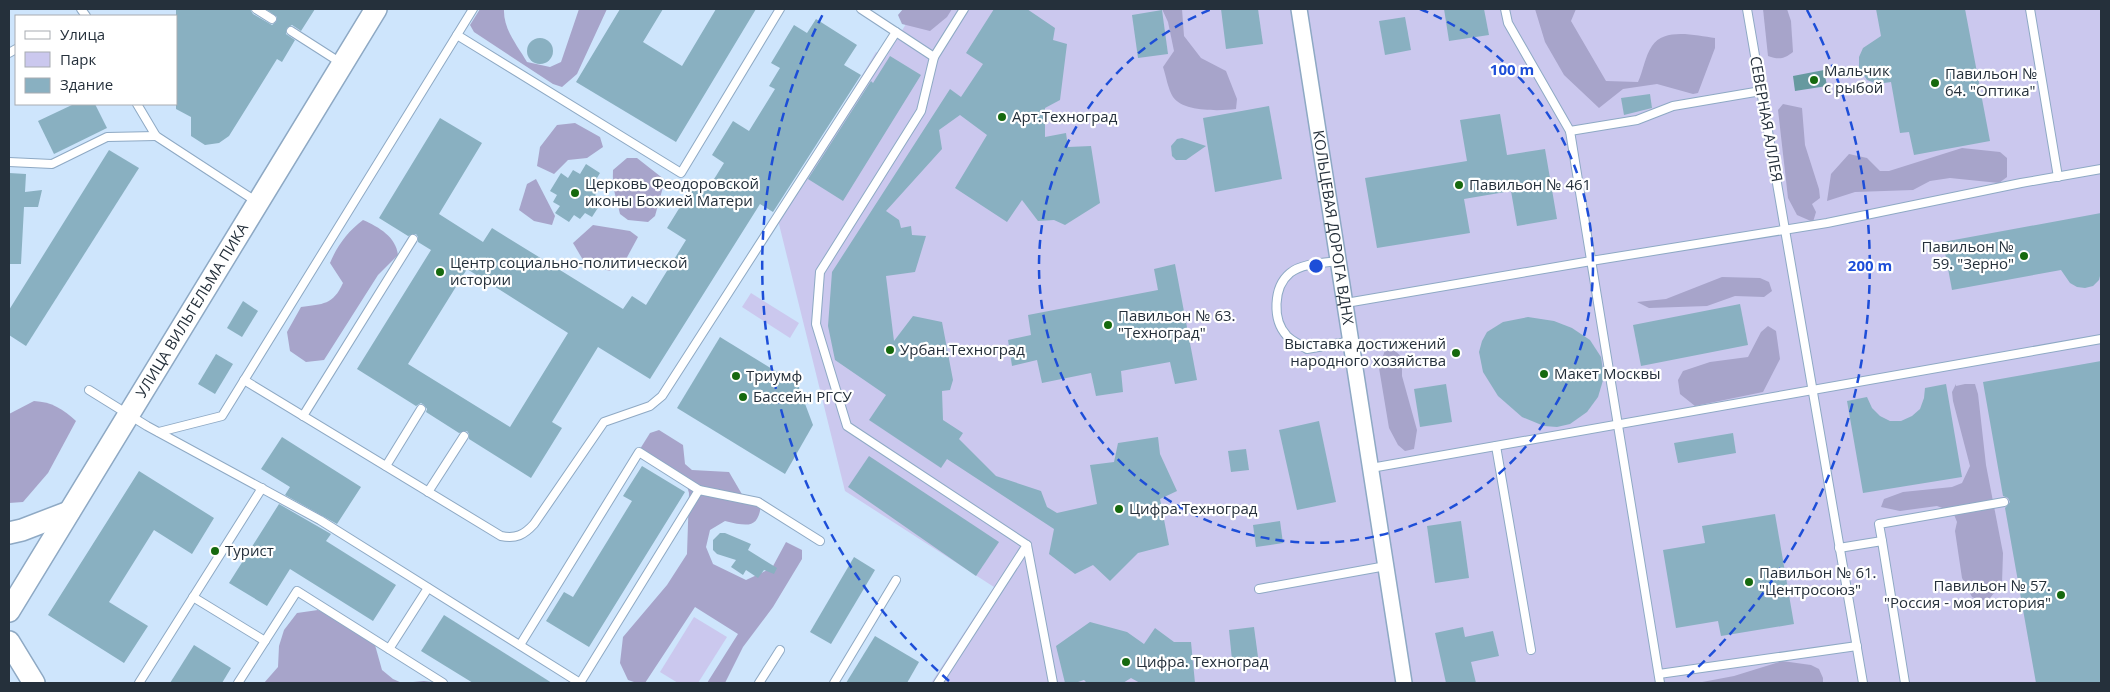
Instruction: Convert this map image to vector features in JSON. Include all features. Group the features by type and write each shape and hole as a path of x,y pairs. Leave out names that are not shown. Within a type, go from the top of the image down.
{"main road":[{"name":"УЛИЦА ВИЛЬГЕЛЬМА ПИКА","path":"9,611 376,9"},
{"path":"9,532 22,530 69,512"},
{"path":"9,642 34,683"}],"street":[{"name":"КОЛЬЦЕВАЯ ДОРОГА ВДНХ","path":"1300,9 1404,683"}],"lane":[{"path":"256,9 272,19"},
{"path":"159,432 222,416 473,9"},
{"path":"457,35 681,173 780,9"},
{"path":"861,9 934,57"},
{"path":"964,9 934,57 921,111 820,272 816,324 847,426 1027,545 1053,683"},
{"path":"1505,9 1508,23 1570,131 1660,683"},
{"name":"СЕВЕРНАЯ АЛЛЕЯ","path":"1747,9 1863,683"},
{"path":"2030,9 2058,177"},
{"path":"291,31 342,64"},
{"path":"244,380 501,536 516,538 527,532 604,422 650,406 662,396 896,32"},
{"path":"1570,131 1637,120 1673,106 1762,91"},
{"path":"138,105 156,136 257,202"},
{"path":"9,162 52,164 107,137 156,136"},
{"path":"1346,303 1785,230 2101,169"},
{"path":"303,416 413,239"},
{"path":"1339,261 1307,266 1291,272 1279,287 1276,313 1287,336 1307,349 1352,341"},
{"path":"1371,468 2101,339"},
{"path":"89,390 159,432 320,520 580,683 699,490"},
{"path":"386,466 421,410"},
{"path":"428,492 464,436"},
{"path":"1496,446 1531,650"},
{"path":"520,645 639,452 699,490 758,502 820,541"},
{"path":"139,683 262,488"},
{"path":"1905,683 1879,524 2004,502"},
{"path":"1839,548 1882,541"},
{"path":"938,683 1027,545"},
{"path":"1259,589 1386,566"},
{"path":"834,683 896,580"},
{"path":"389,649 428,588"},
{"path":"238,683 297,591 443,683"},
{"path":"193,597 265,642"},
{"path":"1658,674 1856,646"},
{"path":"759,683 780,650"}],"green space":[{"name":"Выставка достижений народного хозяйства","path":"915,9 2101,9 2101,683 931,683 994,587 845,491 777,216 876,52 886,57"},
{"path":"751,293 799,323 790,338 742,307"},
{"path":"694,617 727,637 698,683 678,683 660,672"}],"shaded area":[{"path":"480,9 504,9 508,30 527,62 550,67 561,62 579,9 607,9 577,74 562,87 553,84 474,32 470,25"},
{"path":"903,9 952,9 947,17 930,31 902,24 898,15"},
{"path":"1162,9 1182,9 1184,36 1201,58 1226,71 1237,99 1236,109 1212,110 1193,108 1178,102 1173,97 1163,67 1174,51 1168,22"},
{"path":"1535,9 1576,9 1571,21 1606,81 1638,82 1652,46 1665,36 1681,34 1715,38 1715,48 1698,93 1693,94 1657,84 1623,89 1599,108 1564,75 1545,42"},
{"path":"1763,9 1787,9 1791,21 1793,52 1787,56 1775,58 1768,56"},
{"path":"1824,70 1827,86 1795,91 1793,76"},
{"path":"1783,104 1802,108 1805,145 1820,198 1812,204 1816,212 1813,222 1797,215 1788,198 1778,110"},
{"path":"575,123 600,137 603,147 587,158 568,160 554,174 537,166 540,147 557,125"},
{"path":"1962,148 2000,152 2007,158 2007,177 1999,183 1950,178 1930,181 1913,190 1855,192 1827,201 1831,174 1849,154 1867,158 1880,171 1889,171"},
{"path":"627,158 637,158 665,180 655,216 648,222 628,220 620,214 614,188 613,170"},
{"path":"536,179 555,216 552,225 534,221 519,210 527,184"},
{"path":"363,220 386,233 394,243 398,255 378,275 324,360 306,362 290,351 287,332 301,307 326,302 335,296 343,283 330,263 344,239"},
{"path":"593,225 630,231 638,237 625,261 609,271 583,260 573,243"},
{"path":"1722,277 1760,278 1769,282 1772,291 1764,297 1735,296 1707,306 1649,308 1637,302 1666,299"},
{"path":"1768,326 1776,331 1780,359 1763,392 1695,406 1680,394 1678,380 1683,371 1710,362 1748,357 1761,332"},
{"path":"1385,350 1395,351 1402,357 1402,376 1417,430 1414,449 1405,451 1398,445 1389,428 1379,368"},
{"path":"1956,384 1956,386 1975,384 1978,394 1986,465 2003,553 2002,583 1990,598 1981,601 1972,597 1962,578 1955,531 1957,522 1953,512 1937,506 1900,511 1881,507 1884,499 1903,492 1952,487 1962,483 1970,466 1953,401 1952,392"},
{"path":"34,401 57,407 76,421 48,473 23,502 9,503 9,414"},
{"path":"659,430 683,445 685,464 692,470 729,472 743,496 762,498 759,515 753,523 742,524 725,521 710,530 706,547 713,564 746,580 772,568 786,542 802,550 802,559 773,607 743,647 725,683 707,683 738,634 695,607 645,683 628,680 620,663 623,637 667,585 687,554 689,493 686,483 640,449 650,433"},
{"path":"318,610 357,628 375,645 382,670 393,679 402,683 264,683 278,667 279,646 284,630 297,613"},
{"path":"1782,661 1811,665 1819,669 1823,683 1697,683 1734,676"},
{"path":"424,681 440,683 402,683"}],"building":[{"path":"176,9 250,9 253,14 272,25 276,22 277,17 266,9 315,9 301,31 292,25 287,28 286,34 295,40 282,62 277,59 229,136 219,143 205,145 191,136 191,117 176,109 176,105 178,105 178,15 176,15"},
{"path":"620,9 663,9 643,42 682,66 716,9 756,9 676,142 576,82"},
{"path":"994,9 1027,9 1055,28 1053,40 1067,44 1060,100 1045,108 1045,137 1066,133 1068,147 1091,146 1100,203 1065,225 1054,220 1038,221 1022,200 1007,222 955,188 987,135 960,115 939,130 942,149 886,211 899,220 901,228 911,226 912,235 926,236 915,272 886,276 894,341 913,316 942,322 953,380 950,390 942,391 943,420 963,433 959,439 996,476 1041,491 1047,507 1057,513 1097,504 1090,465 1114,462 1118,443 1158,437 1160,454 1177,491 1160,499 1169,545 1138,553 1110,581 1093,565 1075,574 1049,554 1054,529 947,459 941,468 869,420 886,395 835,360 828,326 832,272 950,89 961,97 983,64 966,53"},
{"path":"1221,9 1258,9 1263,44 1226,49"},
{"path":"1444,9 1484,9 1489,35 1449,41"},
{"name":"Павильон № 64. \"Оптика\"","path":"1876,9 1965,9 1990,141 1914,155 1909,132 1900,133 1891,82 1877,84 1867,80 1859,68 1859,57 1863,48 1881,36"},
{"path":"1162,10 1168,54 1138,58 1132,15"},
{"path":"1405,17 1411,50 1385,55 1379,21"},
{"path":"816,19 857,45 844,65 861,75 773,212 760,204 650,379 598,347 552,422 562,428 531,478 469,439 467,431 459,433 426,412 427,409 421,403 416,406 357,369 431,250 418,242 416,234 408,236 379,218 440,118 482,143 439,214 483,242 492,228 623,309 632,296 646,305 686,240 667,228 696,181 708,188 716,176 724,163 712,155 733,121 749,131 775,89 769,86 780,68 771,63 794,25 807,33","holes":["467,269 568,333 510,427 408,364"]},
{"path":"540,38 549,42 553,51 549,60 540,64 531,60 527,51 531,42"},
{"path":"890,56 921,75 843,201 808,179 871,81 873,83"},
{"path":"1650,94 1652,108 1624,115 1621,98"},
{"path":"72,105 96,105 107,128 54,154 38,121"},
{"path":"1269,106 1282,179 1215,192 1203,118"},
{"name":"Павильон № 461","path":"1500,114 1507,155 1545,149 1557,219 1517,226 1511,191 1464,199 1470,233 1377,248 1365,178 1467,161 1460,120"},
{"path":"1182,138 1206,146 1186,160 1176,160 1172,156 1171,146 1177,139"},
{"path":"109,150 139,168 26,346 9,335 9,310"},
{"name":"Церковь Феодоровской иконы Божией Матери","path":"586,164 600,173 594,183 601,188 595,195 603,200 592,217 585,213 580,219 574,215 569,222 555,213 560,206 553,202 557,195 550,191 561,173 568,178 573,170 580,174"},
{"path":"9,173 26,174 25,192 42,190 38,207 24,207 21,264 9,264"},
{"name":"Павильон № 59. \"Зерно\"","path":"2101,213 2101,272 2099,280 2093,286 2077,287 2070,283 2061,270 1952,290 1943,242"},
{"name":"Павильон № 63. \"Техноград\"","path":"1175,264 1197,380 1175,384 1170,362 1121,371 1123,392 1096,396 1091,373 1042,383 1037,360 1012,366 1008,340 1031,335 1028,315 1158,290 1154,269"},
{"path":"243,301 258,311 242,337 227,328"},
{"path":"1740,304 1748,345 1641,366 1633,325"},
{"name":"Макет Москвы","path":"1528,317 1554,321 1572,328 1590,340 1601,357 1604,377 1598,397 1587,412 1570,424 1557,427 1544,426 1522,417 1498,396 1483,372 1479,352 1487,332 1503,322"},
{"name":"Бассейн РГСУ","path":"720,337 798,385 813,425 785,474 677,408"},
{"path":"216,354 233,364 215,394 198,384"},
{"name":"Павильон № 57. \"Россия - моя история\"","path":"2101,361 2101,683 2036,683 2005,508 2010,502 2008,498 2003,496 1983,382"},
{"path":"1446,384 1452,422 1420,427 1414,389"},
{"path":"1946,384 1962,477 1863,493 1847,401 1867,397 1872,408 1880,416 1890,421 1901,421 1912,416 1920,409 1925,388"},
{"path":"1319,421 1336,502 1297,510 1279,430"},
{"path":"1733,433 1736,453 1678,463 1674,443"},
{"path":"282,437 361,487 337,524 285,495 290,487 261,469"},
{"path":"1246,449 1249,470 1231,472 1228,451"},
{"path":"869,456 999,542 976,576 848,487"},
{"path":"642,466 685,492 589,647 546,621 564,592 573,597 632,501 623,496"},
{"path":"139,471 214,518 192,554 154,530 109,602 148,626 124,663 48,615"},
{"path":"279,504 331,534 326,541 396,585 373,621 290,569 267,606 229,583"},
{"name":"Павильон № 61. \"Центросоюз\"","path":"1775,514 1794,624 1721,636 1718,621 1676,628 1663,550 1705,543 1702,526"},
{"path":"1280,521 1283,543 1256,547 1253,525"},
{"path":"1461,521 1469,578 1435,583 1427,526"},
{"path":"720,533 725,533 751,544 748,550 777,568 774,574 764,570 758,578 746,570 743,575 731,567 736,560 717,554 713,550 713,540"},
{"path":"854,557 875,570 831,644 810,632"},
{"path":"444,615 552,683 473,683 421,651"},
{"name":"Цифра. Техноград","path":"1090,622 1127,632 1144,644 1155,628 1174,642 1191,642 1195,683 1140,683 1131,678 1123,683 1087,683 1084,680 1075,683 1065,683 1056,646"},
{"path":"1254,627 1258,657 1232,660 1229,630"},
{"path":"1463,627 1465,637 1493,631 1499,656 1471,662 1476,683 1446,683 1435,633"},
{"path":"875,636 919,662 907,683 846,683"},
{"path":"194,645 231,668 222,683 170,683"}],"place":[{"name":"Мальчик с рыбой","path":"1814,80"},
{"name":"Павильон № 64. \"Оптика\"","path":"1935,83"},
{"name":"Арт.Техноград","path":"1002,117"},
{"name":"Павильон № 461","path":"1459,185"},
{"name":"Церковь Феодоровской иконы Божией Матери","path":"575,193"},
{"name":"Павильон № 59. \"Зерно\"","path":"2024,256"},
{"name":"Центр социально-политической истории","path":"440,272"},
{"name":"Павильон № 63. \"Техноград\"","path":"1108,325"},
{"name":"Урбан.Техноград","path":"890,350"},
{"name":"Выставка достижений народного хозяйства","path":"1456,353"},
{"name":"Макет Москвы","path":"1544,374"},
{"name":"Триумф","path":"736,376"},
{"name":"Бассейн РГСУ","path":"743,397"},
{"name":"Цифра.Техноград","path":"1119,509"},
{"name":"Турист","path":"215,551"},
{"name":"Павильон № 61. \"Центросоюз\"","path":"1749,582"},
{"name":"Павильон № 57. \"Россия - моя история\"","path":"2061,595"},
{"name":"Цифра. Техноград","path":"1126,662"}]}
